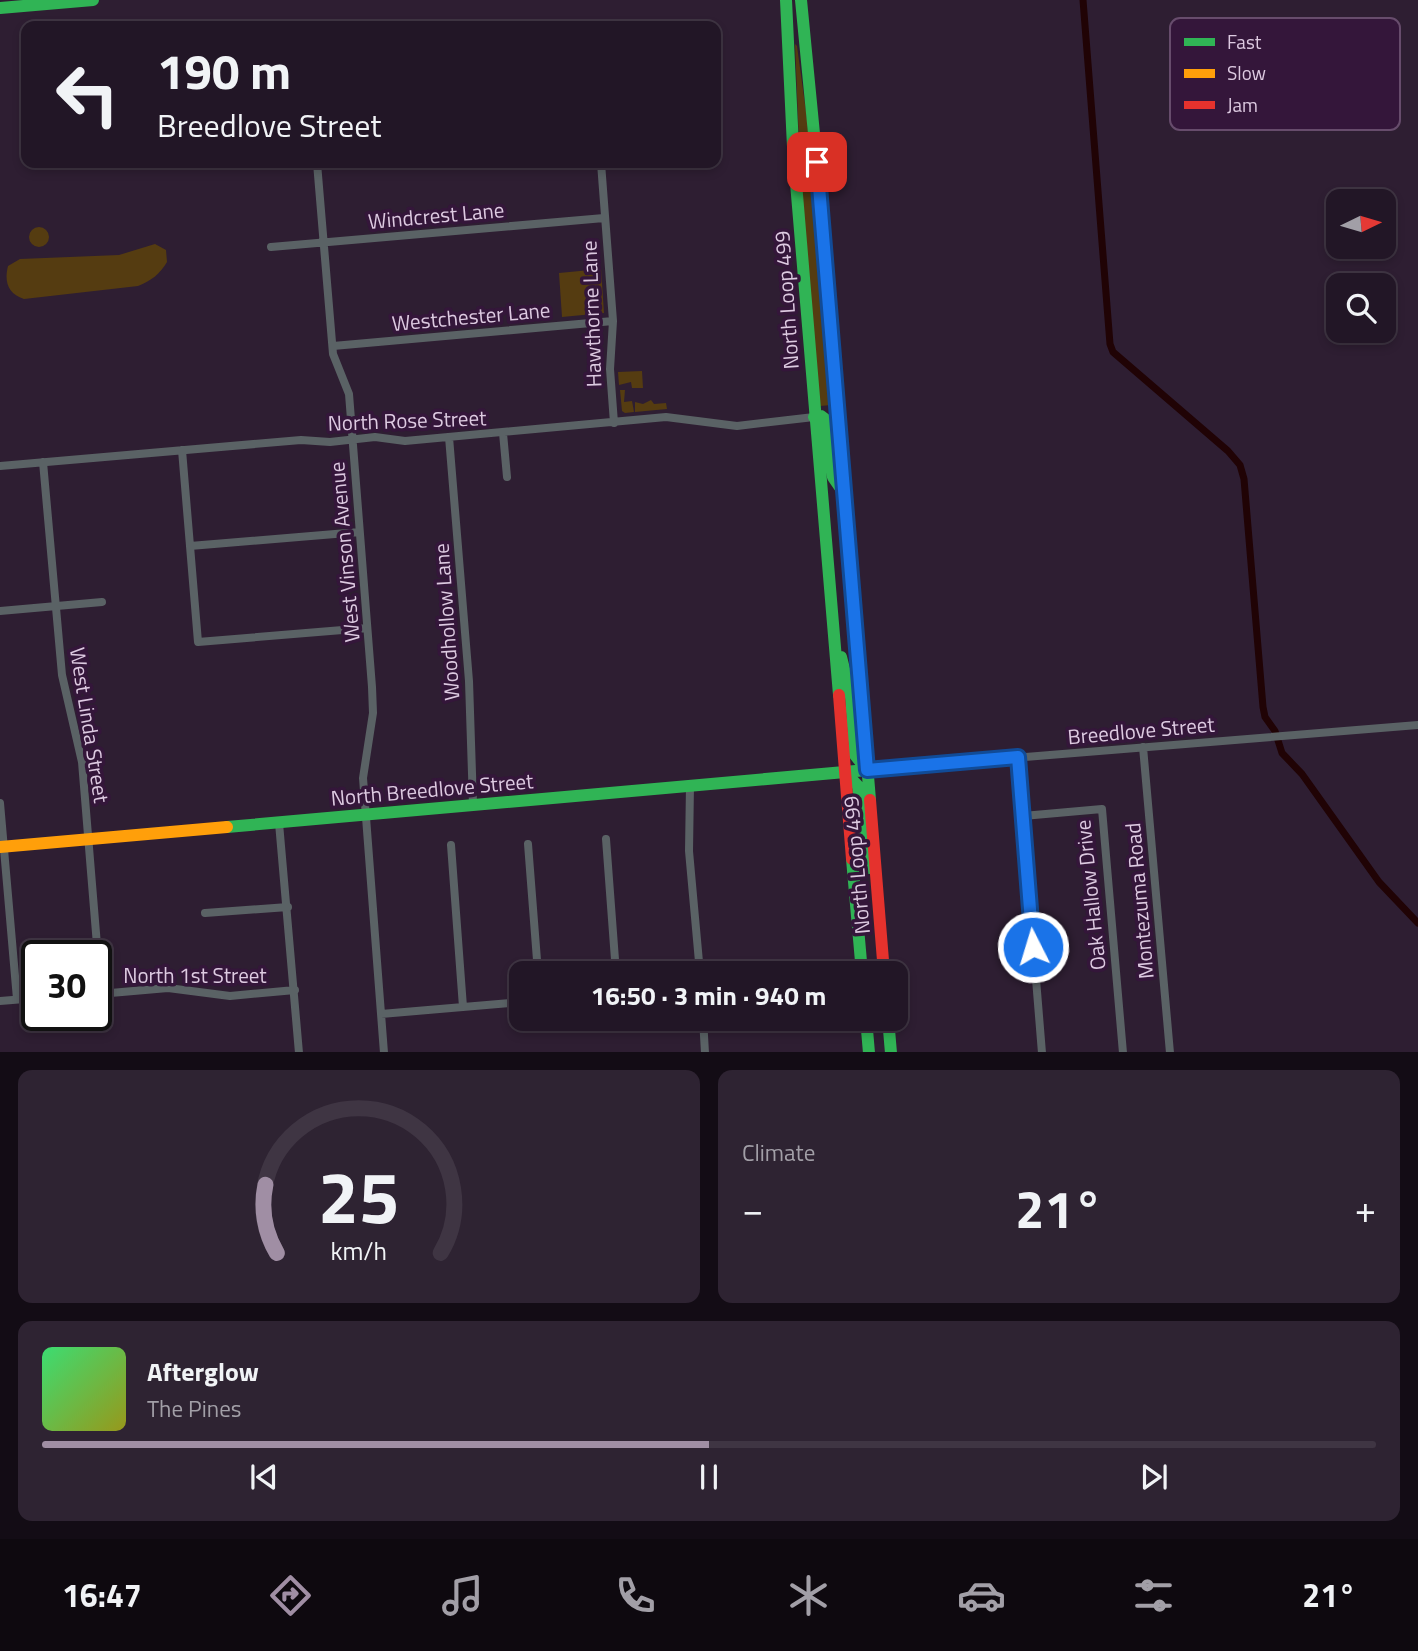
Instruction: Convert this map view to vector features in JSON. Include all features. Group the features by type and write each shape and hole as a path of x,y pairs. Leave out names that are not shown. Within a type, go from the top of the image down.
{"main road":[{"path":"0,8 93,0"},
{"name":"North Loop 499","path":"786,0 793,147 814,417 861,961"},
{"name":"North Loop 499","path":"801,0 820,185 883,961"},
{"path":"814,417 821,416 825,419 833,477 844,493"},
{"path":"833,634 851,697 855,755 867,770"},
{"name":"North Breedlove Street","path":"2,847 867,770"},
{"path":"845,772 858,786 863,839 878,902"},
{"path":"867,1031 869,1052"},
{"path":"889,1031 891,1052"}],"street":[{"name":"West Vinson Avenue","path":"317,168 333,346 349,394 373,704 363,771 384,1052"},
{"name":"Hawthorne Lane","path":"601,168 613,321 610,369 614,423"},
{"name":"Windcrest Lane","path":"271,247 604,218"},
{"name":"Westchester Lane","path":"333,346 613,321"},
{"name":"North Rose Street","path":"0,466 301,440 375,437 405,441 680,417 737,426 814,417"},
{"path":"503,433 507,477"},
{"name":"Woodhollow Lane","path":"449,437 472,721 470,752 473,804"},
{"path":"182,450 198,642 367,628"},
{"name":"West Linda Street","path":"43,462 64,688 81,748 96,940"},
{"path":"190,546 359,532"},
{"path":"0,611 102,601"},
{"name":"Breedlove Street","path":"867,770 1418,724"},
{"name":"Montezuma Road","path":"1143,747 1170,1052"},
{"path":"1018,757 1042,1052"},
{"path":"690,785 689,851 699,961"},
{"path":"0,803 17,999"},
{"name":"Oak Hallow Drive","path":"1023,816 1102,809 1123,1052"},
{"path":"279,823 299,1052"},
{"path":"606,839 615,961"},
{"path":"528,844 537,961"},
{"path":"451,845 463,1007"},
{"path":"205,913 288,907"},
{"name":"North 1st Street","path":"112,993 168,988 230,996 295,990"},
{"path":"0,1001 21,999"},
{"path":"381,1014 509,1003"},
{"path":"704,1031 705,1052"}],"shaded area":[{"path":"795,44 807,119 832,405 820,406 800,167"},
{"path":"39,227 46,230 49,237 46,244 39,247 32,244 29,237 32,230"},
{"path":"155,244 166,250 167,262 155,277 138,286 24,299 8,287 8,266 20,259 119,255"},
{"path":"601,269 604,313 562,317 559,273"},
{"path":"642,371 643,388 632,388 631,382 619,385 618,372"},
{"path":"620,390 625,390 624,402 632,401 634,412 622,411"},
{"path":"651,400 654,404 666,403 667,409 635,412 635,402 643,404"}],"waterway":[{"path":"1083,0 1110,344 1113,352 1228,451 1240,465 1244,479 1265,717 1275,731 1282,753 1302,774 1379,882 1418,923"}],"traffic: fast":[{"path":"0,8 93,0"},
{"path":"786,0 793,147 839,695"},
{"path":"801,0 870,800"},
{"path":"814,417 821,416 825,419 833,477 842,490"},
{"path":"841,657 851,697 855,755 867,770"},
{"path":"227,827 867,770"},
{"path":"845,772 858,786 863,840 869,868"},
{"path":"852,859 861,961"},
{"path":"867,1031 869,1052"},
{"path":"889,1031 891,1052"}],"traffic: slow":[{"path":"0,847 227,827"}],"traffic: jam":[{"path":"839,695 852,859"},
{"path":"870,800 883,961"}],"route":[{"path":"817,162 867,770 1018,757 1033,947"}]}
